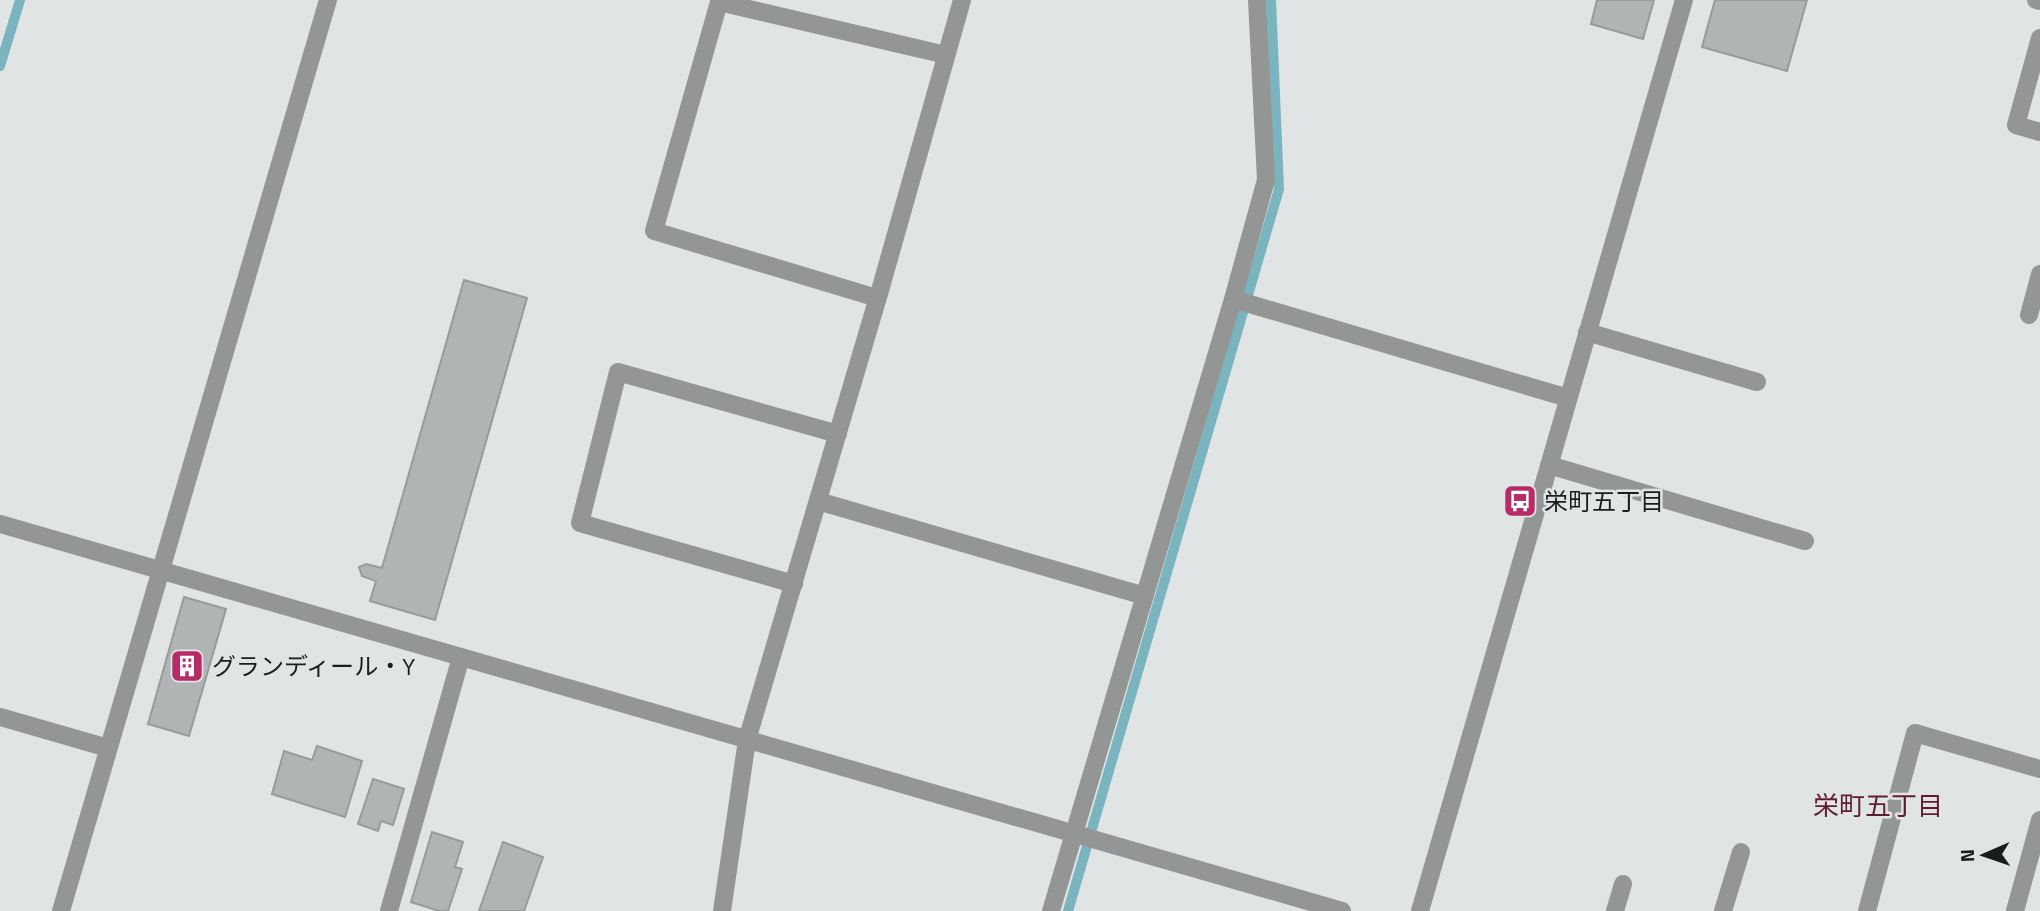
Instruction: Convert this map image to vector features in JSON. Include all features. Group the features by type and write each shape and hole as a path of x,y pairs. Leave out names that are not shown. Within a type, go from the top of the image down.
{"street":[{"path":"61,911 328,0"},
{"path":"722,911 747,740 962,0"},
{"path":"1051,911 1266,180 1257,0"},
{"path":"1420,911 1684,0"},
{"path":"877,298 654,231 664,193 719,2 946,55"},
{"path":"2040,38 2017,125 2040,132"},
{"path":"2029,315 2039,279"},
{"path":"1233,299 1569,398"},
{"path":"1587,332 1757,382"},
{"path":"794,584 580,523 618,372 838,434"},
{"path":"1549,465 1805,541"},
{"path":"818,501 1145,596"},
{"path":"0,524 1342,911"},
{"path":"389,911 461,657"},
{"path":"0,717 108,748"},
{"path":"1867,911 1915,733 2040,769"},
{"path":"2015,911 2040,820"},
{"path":"1723,911 1741,852"},
{"path":"1615,911 1623,884"}],"building":[{"path":"1597,0 1654,0 1643,39 1591,24"},
{"path":"1715,0 1807,0 1787,71 1702,47"},
{"path":"464,280 527,298 435,620 370,601 376,581 362,576 359,567 366,564 382,568"},
{"name":"グランディール・Y","path":"184,597 226,609 189,736 148,724"},
{"path":"317,746 362,761 345,817 272,794 284,751 312,760"},
{"path":"373,779 404,789 393,825 381,821 378,831 358,824"},
{"path":"432,832 463,842 455,867 462,869 448,911 439,911 411,902"},
{"path":"503,842 543,857 524,911 479,911"}],"waterway":[{"path":"0,66 20,0"},
{"path":"1068,911 1279,189 1271,0"}],"place":[{"name":"栄町五丁目","path":"1520,501"},
{"name":"グランディール・Y","path":"187,666"}],"district":[{"name":"栄町五丁目","path":"1878,805"}]}
